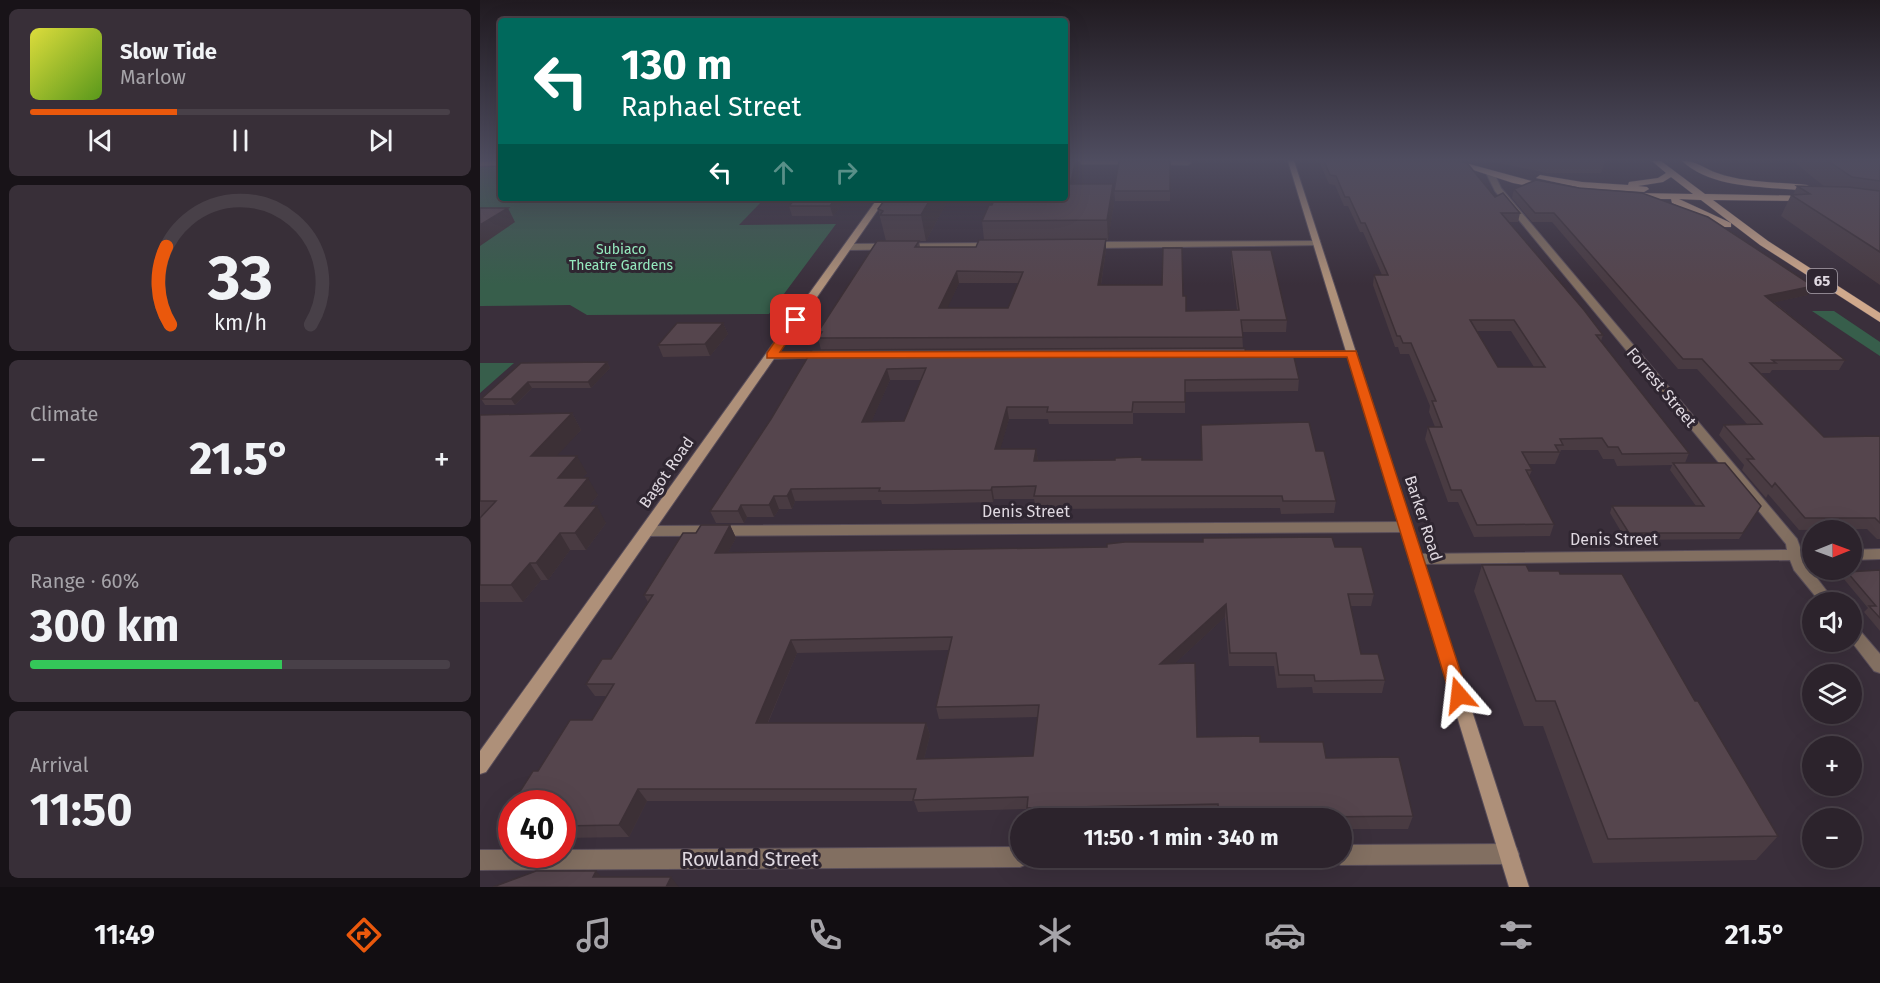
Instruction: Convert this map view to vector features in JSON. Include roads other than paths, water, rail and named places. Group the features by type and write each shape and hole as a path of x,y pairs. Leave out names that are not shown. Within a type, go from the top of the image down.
{"main road":[{"path":"1679,202 1689,205 1725,223 1737,232 1764,243"},
{"name":"65","path":"1710,202 1764,243 1880,318"}],"street":[{"name":"Bagot Road","path":"480,766 879,202"},
{"name":"Barker Road","path":"1304,202 1519,887"},
{"name":"Forrest Street","path":"1509,202 1792,542 1799,566 1820,592"},
{"path":"1084,245 1317,243"},
{"path":"848,246 1002,246"},
{"path":"1215,355 1352,354"},
{"path":"771,356 840,356"},
{"name":"Denis Street","path":"646,531 1406,527"},
{"path":"1862,555 1880,554"},
{"name":"Denis Street","path":"1416,558 1802,555"},
{"path":"1862,644 1880,666"},
{"path":"1352,855 1509,854"},
{"name":"Rowland Street","path":"480,860 1010,857"}],"park label":[{"name":"Subiaco Theatre Gardens","path":"621,258"}]}
